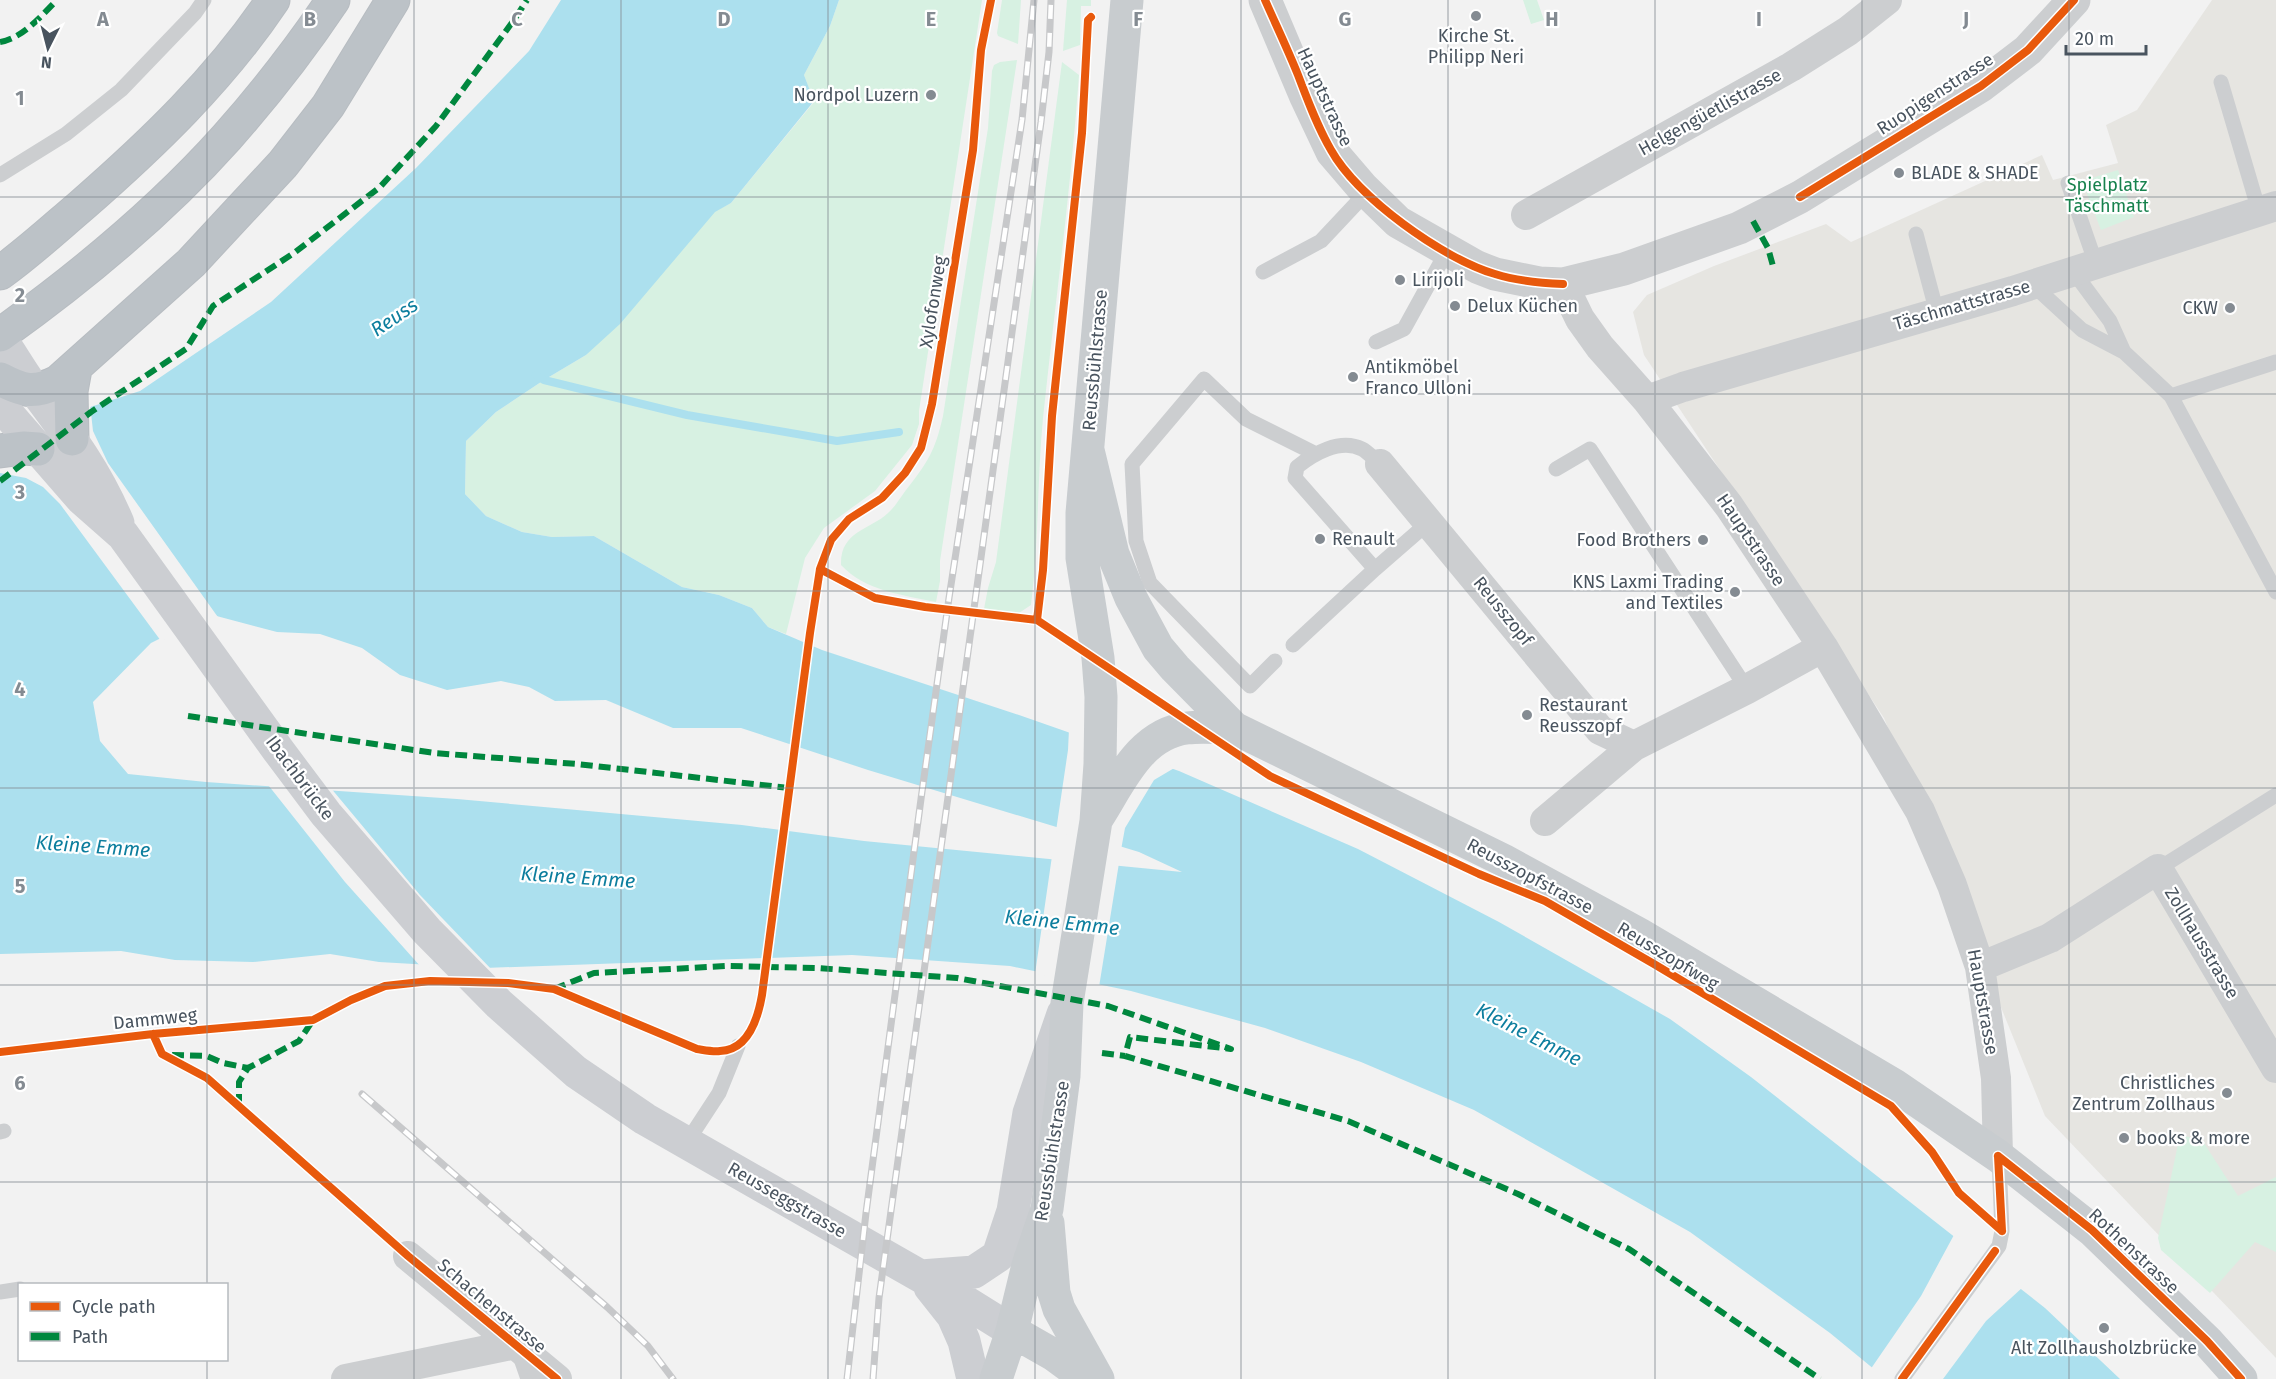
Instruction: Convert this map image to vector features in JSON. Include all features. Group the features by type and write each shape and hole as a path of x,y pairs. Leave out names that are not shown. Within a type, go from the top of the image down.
{"highway":[{"path":"0,273 115,177 167,128 216,75 273,0"},
{"path":"333,0 303,44 227,137 160,205 80,274 7,375 58,382 191,263 283,164 328,106 393,0"},
{"path":"72,439 71,391 75,369"},
{"path":"0,451 22,448 48,460"}],"main road":[{"name":"Reussbühlstrasse","path":"996,1379 1012,1331 1028,1265 1047,1209 1065,1076 1067,1003 1096,821 1101,720 1098,658 1081,541 1127,0"},
{"path":"7,375 72,439"},
{"path":"7,375 48,460"},
{"name":"Ibachbrücke","path":"72,439 101,486 123,535 326,814 427,931 499,1004"},
{"name":"Reusszopfstrasse","path":"1088,450 1113,554 1136,608 1158,648 1234,729 1503,860 1639,934 1894,1085 1998,1156"},
{"name":"Ibachbrücke","path":"48,460 81,498 123,535"},
{"name":"Reusszopfstrasse","path":"1096,821 1137,756 1150,742 1185,728 1234,729"},
{"path":"921,1276 974,1272 998,1256 1013,1211 1029,1113 1067,1003"},
{"name":"Reusseggstrasse","path":"499,1004 576,1072 645,1119 921,1276 1053,1355 1087,1379"},
{"name":"Rothenstrasse","path":"1998,1156 2092,1230 2207,1341 2241,1379"},
{"path":"1047,1209 1053,1283 1059,1309 1098,1379"},
{"path":"921,1276 953,1316 964,1341 973,1379"}],"street":[{"name":"Hauptstrasse","path":"1265,0 1332,152 1367,192 1398,222 1447,251 1495,274 1539,283 1563,284 1580,319 1600,347 1647,400 1729,506 1823,647 1920,811 1952,885 1980,967 1996,1078 1998,1156"},
{"name":"Hauptstrasse","path":"1287,0 1298,75"},
{"name":"Helgengüetlistrasse","path":"1526,214 1791,67 1848,32 1887,0"},
{"name":"Ruopigenstrasse","path":"1563,284 1624,269 1739,228 1800,197 1981,87 2028,50 2074,0"},
{"name":"Täschmattstrasse","path":"1647,400 1683,387 2032,284 2268,209"},
{"name":"Reusszopf","path":"1380,464 1600,730 1634,746"},
{"path":"1545,822 1634,746 1747,689 1823,647"},
{"name":"Zollhausstrasse","path":"1980,967 2050,938 2158,869 2276,1068"},
{"name":"Schachenstrasse","path":"408,1256 557,1379"},
{"name":"Schachenstrasse","path":"346,1379 516,1344"}],"lane":[{"path":"0,175 66,134 121,90 195,13 204,0"},
{"path":"2221,82 2268,209"},
{"path":"2068,183 2084,267 2124,352"},
{"path":"1263,272 1321,241 1367,192"},
{"path":"1916,234 1937,313"},
{"path":"1376,342 1404,329 1447,251"},
{"path":"2032,284 2082,330 2124,352 2171,396 2276,592"},
{"path":"2171,396 2276,362"},
{"path":"1275,661 1250,686 1150,583 1136,541 1132,464 1204,379 1246,419 1314,453"},
{"path":"1375,569 1295,478 1297,467 1314,453 1342,446 1361,448 1380,464"},
{"path":"1556,470 1590,449 1747,689"},
{"path":"1293,645 1429,522"},
{"path":"2158,869 2276,795"},
{"path":"687,1142 719,1093 738,1047"},
{"path":"1902,1379 1999,1246 2002,1231 1998,1156"},
{"path":"0,1292 18,1289"},
{"path":"516,1344 528,1379"}],"shaded area":[{"path":"2212,0 2276,0 2276,1358 2045,1116 1884,718 1644,355 1633,312 1647,295 1714,266 1826,224 1851,242 2042,155 2053,180 2118,163 2106,125 2137,110"}],"green space":[{"path":"839,0 982,0 919,411 919,424 912,445 875,491 824,528 805,558 786,634 768,627 752,608 719,595 682,587 594,536 552,537 522,532 486,516 465,494 466,441 496,412 586,355 715,211 731,203 814,102 804,75 830,26"},
{"path":"1002,0 1021,0 1018,44 998,36"},
{"path":"1067,0 1091,0 1091,6 1081,6 1080,45 1063,51"},
{"path":"1523,0 1537,0 1544,20 1531,24"},
{"path":"1017,60 940,561 940,581 936,602 885,591 861,581 841,565 842,554 851,538 881,519 893,508 925,464 934,447 943,416 988,128 992,71 994,65 1000,62"},
{"path":"1062,62 1079,75 1076,118 1043,418 1031,605 1019,613 984,609 996,562"},
{"name":"Spielplatz Täschmatt","path":"2118,170 2134,217 2101,230 2082,181"},
{"path":"2180,1135 2202,1140 2238,1196 2276,1177 2276,1252 2255,1242 2210,1293 2161,1250 2158,1238"}],"water":[{"path":"561,0 839,0 830,26 804,75 814,101 731,203 715,212 620,324 586,355 496,412 466,441 465,494 486,516 522,532 552,537 594,536 682,587 719,595 752,608 768,627 822,650 1179,771 1358,849 1499,922 1670,1019 1751,1077 2045,1308 2120,1379 1886,1379 1830,1333 1690,1232 1474,1110 1361,1062 1265,1028 1131,991 1010,966 852,955 484,968 379,962 330,954 253,962 175,960 121,951 0,954 0,455 31,426 140,391 271,302 416,168 529,51","holes":["209,614 277,632 320,634 362,648 400,675 447,690 501,681 529,687 555,701 606,700 673,728 741,728 868,770 1139,852 1182,872 864,841 742,825 457,799 206,782 128,774 100,741 93,702 151,643"]}],"pier":[{"path":"90,404 93,431 108,463 220,620 210,617 161,641 60,504 43,487 26,478 0,473 0,451 29,423"},
{"path":"1069,729 1176,767 1154,780 1125,828 1121,850 1056,831"},
{"path":"265,781 330,787 420,895 492,970 421,967 345,882"},
{"path":"1052,856 1119,863 1099,987 1035,974"},
{"path":"1955,1233 2023,1287 1986,1321 1943,1379 1881,1379 1870,1370 1921,1296"}],"waterway":[{"path":"536,375 544,380 687,415 837,441 899,432"}],"railway":[{"path":"847,1379 866,1213 921,799 949,598 1022,120 1034,0"},
{"path":"873,1379 879,1298 1041,122 1049,52 1051,0"},
{"path":"362,1094 607,1307 648,1346 673,1379"}],"marked path":[{"path":"0,42 24,31 57,0"},
{"path":"0,481 91,412 186,349 213,306 294,253 380,187 436,126 527,0"},
{"path":"1753,221 1768,248 1773,266"},
{"path":"188,716 434,753 577,764 789,788"},
{"path":"554,989 594,973 727,966 817,968 957,978 1108,1006 1231,1049 1130,1037 1125,1056 1348,1121 1518,1194 1629,1249 1820,1379"},
{"path":"239,1106 239,1082 248,1068 299,1041 313,1020"},
{"path":"1102,1053 1125,1056"},
{"path":"172,1055 207,1056 223,1063 248,1068"}],"cycle path":[{"name":"Xylofonweg","path":"0,1052 153,1034 313,1020 351,1000 385,986 430,981 508,983 554,989 697,1049 714,1051 730,1049 745,1039 755,1023 762,995 820,569 831,540 849,519 882,498 905,473 921,448 932,404 973,150 981,50 991,0"},
{"path":"1265,0 1326,141 1343,168 1360,187 1403,224 1427,241 1474,266 1512,278 1563,284"},
{"path":"1800,197 1981,86 2028,50 2074,0"},
{"path":"1037,620 1043,570 1052,416 1082,133 1088,20 1091,17"},
{"name":"Reusszopfweg","path":"820,569 875,598 925,607 1037,620 1270,776 1479,874 1545,901 1891,1106 1932,1152 1959,1193 2002,1231"},
{"name":"Dammweg","path":"153,1034 162,1054 207,1078 408,1256 557,1379"},
{"path":"1998,1156 2092,1230 2207,1341 2241,1379"},
{"path":"1998,1156 2002,1231"},
{"path":"1902,1379 1995,1251"}],"place":[{"name":"Kirche St. Philipp Neri","path":"1476,16"},
{"name":"Nordpol Luzern","path":"931,95"},
{"name":"BLADE & SHADE","path":"1899,173"},
{"name":"Lirijoli","path":"1400,280"},
{"name":"Delux Küchen","path":"1455,306"},
{"name":"CKW","path":"2230,308"},
{"name":"Antikmöbel Franco Ulloni","path":"1353,377"},
{"name":"Renault","path":"1320,539"},
{"name":"Food Brothers","path":"1703,540"},
{"name":"KNS Laxmi Trading and Textiles","path":"1735,592"},
{"name":"Restaurant Reusszopf","path":"1527,715"},
{"name":"Christliches Zentrum Zollhaus","path":"2227,1093"},
{"name":"books & more","path":"2124,1138"},
{"name":"Alt Zollhausholzbrücke","path":"2104,1328"}],"water label":[{"name":"Reuss","path":"394,317"},
{"name":"Kleine Emme","path":"93,846"},
{"name":"Kleine Emme","path":"578,877"},
{"name":"Kleine Emme","path":"1062,922"},
{"name":"Kleine Emme","path":"1529,1034"}]}
